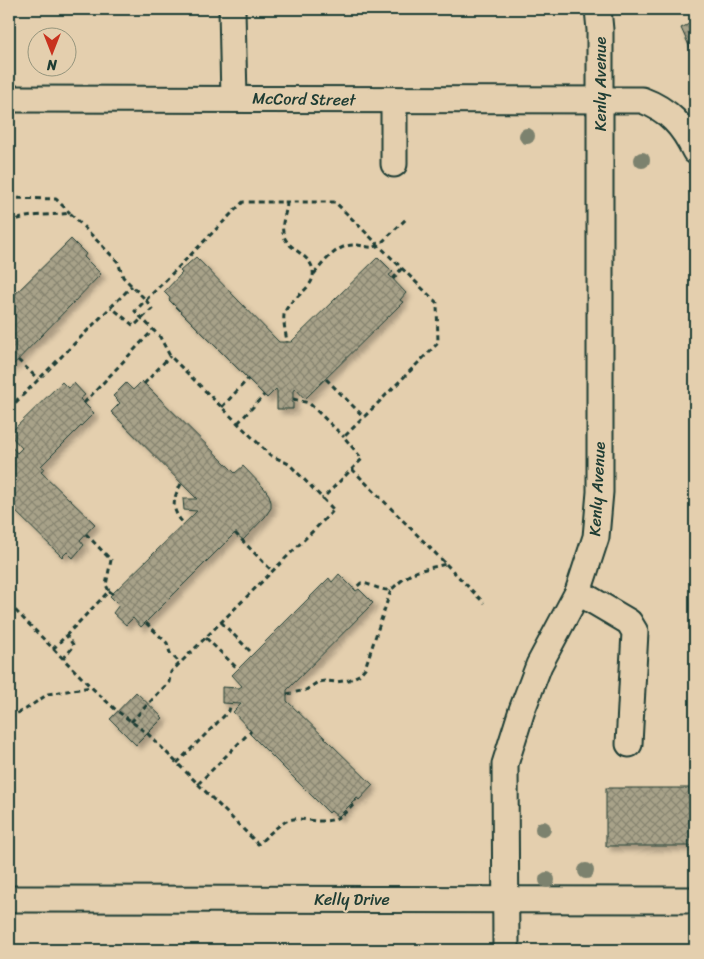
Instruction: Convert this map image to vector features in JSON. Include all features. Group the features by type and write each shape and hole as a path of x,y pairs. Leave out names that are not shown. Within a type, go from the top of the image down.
{"street":[{"name":"Kenly Avenue","path":"506,950 505,764 539,665 578,592 596,537 600,492 600,30 598,9"},
{"path":"227,14 234,98"},
{"name":"McCord Street","path":"9,98 642,100 657,106 670,115 689,138 695,151"},
{"path":"394,100 394,164"},
{"path":"578,592 629,622 635,632 629,744"},
{"name":"Kelly Drive","path":"9,898 695,900"}],"path":[{"path":"9,198 56,199 118,262 123,277 146,300 152,309 143,320 134,326 111,307"},
{"path":"131,722 168,682 171,672 334,510 289,464 270,456 170,356 160,337 134,311 243,202 335,202 437,303 438,343 344,437"},
{"path":"287,202 282,224 283,234 286,241 304,255 314,270 313,281 286,309 284,317 287,342"},
{"path":"9,224 18,218 70,213"},
{"path":"313,275 335,252 344,247 354,245 375,248 406,219"},
{"path":"393,279 402,268"},
{"path":"9,409 132,286"},
{"path":"84,403 153,330"},
{"path":"144,384 170,356"},
{"path":"18,360 38,379"},
{"path":"222,407 248,379"},
{"path":"326,379 364,417"},
{"path":"9,393 18,400"},
{"path":"238,423 264,395"},
{"path":"293,399 309,403 344,437 362,459 322,499"},
{"path":"352,469 484,603"},
{"path":"182,484 176,496 174,509 176,515 184,524"},
{"path":"235,533 272,571"},
{"path":"86,534 111,560 106,585 109,592 113,594"},
{"path":"287,694 306,690 318,682 349,680 359,675 369,660 391,590 405,577 414,572 446,564"},
{"path":"354,589 361,583 384,590 391,590"},
{"path":"53,649 109,592"},
{"path":"9,604 91,688 148,734 258,844 278,826 288,821 298,818 332,821 346,813 356,802 355,800"},
{"path":"221,622 253,654"},
{"path":"146,623 167,643 170,653 180,663"},
{"path":"63,659 74,646 66,635"},
{"path":"206,638 238,669"},
{"path":"9,717 26,709 48,694 91,688"},
{"path":"177,763 229,711 231,703"},
{"path":"198,784 251,731"}],"building":[{"path":"695,21 695,59 681,28"},
{"path":"71,239 86,254 84,257 101,274 9,369 9,300"},
{"path":"196,257 279,342 291,342 378,257 393,272 389,275 406,293 400,300 403,302 305,399 295,388 293,391 293,409 277,409 276,389 267,398 169,300 170,298 164,292 182,273 180,271"},
{"path":"142,381 235,473 243,466 269,495 271,508 243,540 235,533 141,627 133,618 126,625 113,613 119,605 110,596 197,511 184,510 183,499 197,499 111,412 120,403 113,396 126,383 133,390"},
{"path":"62,382 68,388 74,383 85,395 80,399 94,413 41,466 44,468 41,472 95,524 80,540 84,545 73,558 67,552 62,557 9,505 15,498 9,491 9,444 17,453 22,448 9,434"},
{"path":"339,574 356,591 359,589 373,603 287,690 287,701 373,785 359,800 357,798 338,817 331,811 329,813 250,734 251,731 233,712 241,704 222,703 222,687 239,688 242,686 232,675 329,578 332,582"},
{"path":"136,692 163,718 136,745 110,719"},
{"path":"606,788 695,788 695,846 606,846"}]}
